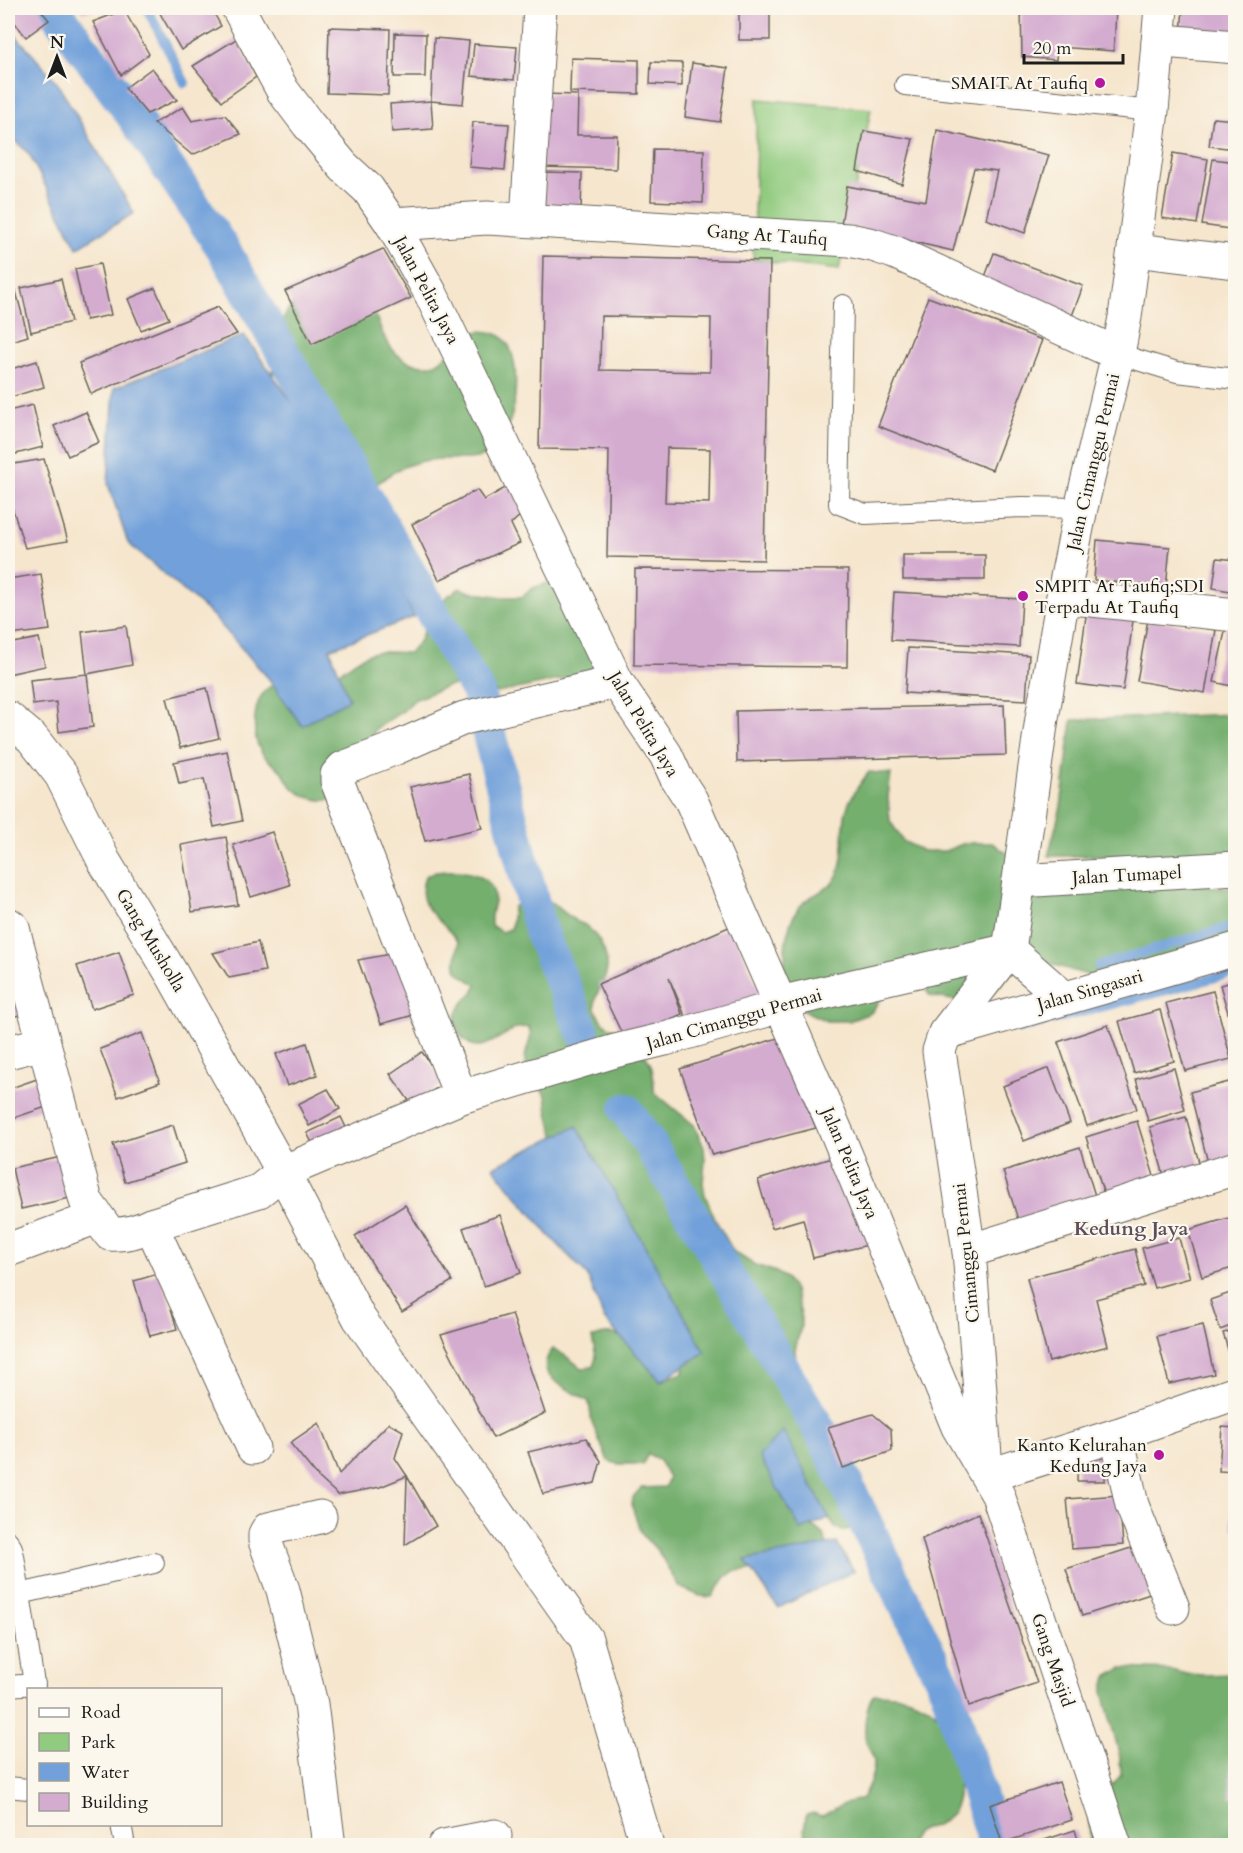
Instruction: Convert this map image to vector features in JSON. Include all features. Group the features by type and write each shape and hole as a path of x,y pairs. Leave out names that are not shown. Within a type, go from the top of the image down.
{"street":[{"name":"Jalan Pelita Jaya","path":"238,8 283,91 344,167 368,189 392,224 437,305 617,682 666,755 676,777 691,800 841,1142 958,1427 987,1476"},
{"path":"527,220 540,8"},
{"name":"Jalan Cimanggu Permai","path":"945,1033 1008,950 1062,597 1118,354 1152,111 1161,8"},
{"path":"1158,43 1163,41 1236,47"},
{"name":"Gang At Taufiq","path":"392,224 486,218 828,239 873,245 894,252 1118,354"},
{"path":"1134,250 1236,262"},
{"path":"1062,597 1236,615"},
{"path":"461,1097 336,782 336,776 342,768 396,748 464,718 617,682"},
{"name":"Gang Musholla","path":"8,718 32,738 61,776 104,861 173,976 283,1172 359,1318 586,1640 647,1845"},
{"name":"Jalan Tumapel","path":"1019,881 1236,868"},
{"path":"8,924 16,940 92,1209"},
{"name":"Jalan Singasari","path":"945,1033 1061,996 1236,949"},
{"path":"1008,950 1061,996"},
{"name":"Jalan Cimanggu Permai","path":"92,1209 110,1234 135,1233 258,1191 283,1172 461,1097 615,1051 665,1040 764,1011 779,1004 1008,950"},
{"name":"Cimanggu Permai","path":"945,1033 939,1052 969,1251 987,1476"},
{"path":"8,1052 44,1043"},
{"path":"969,1251 1236,1168"},
{"path":"8,1230 92,1209"},
{"path":"8,1250 92,1209"},
{"path":"151,1226 252,1448"},
{"path":"987,1476 1116,1436 1236,1393"},
{"path":"1116,1436 1132,1505 1173,1608"},
{"name":"Gang Masjid","path":"987,1476 998,1496 1115,1845"},
{"path":"320,1517 268,1529 264,1534 283,1590 311,1704 328,1845"},
{"path":"444,1845 495,1836"}],"lane":[{"path":"905,85 1152,111"},
{"path":"843,305 839,504 864,514 1022,507 1081,508"},
{"path":"1118,354 1177,372 1236,379"},
{"path":"8,1542 12,1548 35,1687 8,1686"},
{"path":"20,1594 154,1563"},
{"path":"8,1787 27,1789"},
{"path":"121,1826 125,1845"}],"green space":[{"path":"757,99 871,109 839,270 753,260"},
{"path":"298,297 371,300 377,321 387,342 402,358 412,363 435,364 473,333 489,332 502,337 510,348 516,381 512,415 494,449 484,456 473,459 422,461 395,471 371,487 345,497 307,442 314,427 312,399 300,391 283,369 272,373 282,323"},
{"path":"551,582 606,670 498,693 476,681 445,687 414,700 403,711 375,729 366,760 353,788 339,798 331,800 314,799 299,792 262,753 256,738 256,711 262,695 274,684 289,680 329,678 372,653 409,653 419,642 424,629 446,597 460,588 470,592 503,597 522,597 533,588"},
{"path":"1235,714 1235,857 1048,856 1061,807 1072,720"},
{"path":"869,772 891,774 888,797 890,821 903,841 923,851 945,851 965,843 992,843 1011,856 1015,869 1235,888 1235,948 1107,976 1087,975 1045,962 1024,960 981,1005 930,996 918,978 885,993 871,1013 849,1021 827,1021 807,1012 787,995 785,946 787,934 796,912 803,903 835,880 842,859 846,811 853,795"},
{"path":"448,871 464,872 486,880 493,892 494,901 491,925 501,932 511,929 513,907 525,899 534,897 550,902 574,920 585,925 600,942 605,953 607,970 595,1000 596,1011 600,1019 639,1048 652,1069 654,1092 694,1125 704,1147 705,1195 715,1219 734,1252 753,1264 786,1278 794,1290 801,1314 801,1327 795,1350 797,1374 814,1410 825,1415 833,1426 835,1465 840,1475 848,1483 859,1505 859,1517 855,1527 844,1531 835,1528 829,1518 804,1520 824,1534 827,1546 759,1569 734,1571 725,1578 712,1597 700,1596 679,1587 658,1551 644,1537 632,1506 633,1497 641,1488 665,1487 669,1477 658,1459 648,1454 643,1464 618,1464 608,1461 592,1423 589,1402 563,1387 549,1375 546,1368 547,1359 553,1349 582,1368 593,1367 596,1357 592,1338 608,1334 624,1339 661,1381 683,1373 684,1363 560,1148 550,1122 546,1095 532,1079 527,1069 525,1059 530,1040 529,1027 517,1028 481,1046 468,1043 457,1029 455,1018 458,1010 477,985 462,976 456,969 458,943 426,905 422,888 425,876"},
{"path":"1122,1668 1171,1670 1204,1675 1235,1674 1235,1845 1222,1841 1208,1846 1090,1845 1089,1811 1121,1775 1120,1757 1103,1692 1107,1677"},
{"path":"874,1694 917,1700 940,1717 959,1756 958,1797 953,1812 939,1824 918,1832 913,1837 911,1845 809,1845 804,1831 806,1815 813,1813 822,1816 845,1803 861,1800 870,1782 874,1763 866,1741 865,1723 869,1703"}],"water":[{"path":"8,26 58,84 134,213 77,248 29,154 8,133"},
{"path":"244,335 345,476 414,617 330,649 349,699 302,726 269,679 212,615 128,543 108,484 114,388"},
{"path":"577,1126 705,1352 661,1381 604,1319 587,1275 548,1234 493,1167"},
{"path":"783,1431 829,1518 801,1530 759,1456"},
{"path":"837,1543 854,1571 778,1608 745,1560"}],"building":[{"path":"8,8 39,8 49,20 26,37 8,14"},
{"path":"80,8 99,8 83,13"},
{"path":"157,8 211,8 221,26 181,50"},
{"path":"739,8 829,8 829,11 770,11 770,40 739,40"},
{"path":"1021,8 1116,8 1114,51 1057,47 1056,60 1022,57"},
{"path":"1183,8 1236,8 1236,36 1181,33"},
{"path":"124,10 149,54 121,75 93,22"},
{"path":"329,27 390,29 388,95 327,93"},
{"path":"395,33 426,34 425,77 394,77"},
{"path":"434,38 469,41 463,104 431,101"},
{"path":"236,39 256,77 222,101 193,66"},
{"path":"474,44 517,47 514,80 471,76"},
{"path":"571,58 639,60 639,94 570,92"},
{"path":"651,62 682,63 682,86 650,84"},
{"path":"692,63 728,68 720,122 685,117"},
{"path":"152,68 177,100 147,114 125,88"},
{"path":"543,94 578,95 577,135 617,135 616,169 541,167"},
{"path":"431,101 433,129 392,132 390,104"},
{"path":"183,107 192,121 225,115 241,134 192,155 154,123"},
{"path":"1213,118 1236,120 1236,149 1209,146"},
{"path":"473,122 509,124 505,170 469,167"},
{"path":"937,130 1049,155 1025,233 986,219 997,171 974,168 953,251 841,225 847,186 926,201"},
{"path":"864,131 913,139 902,184 857,171"},
{"path":"653,149 704,150 703,203 651,201"},
{"path":"1173,153 1208,159 1197,224 1162,218"},
{"path":"1213,159 1236,162 1236,230 1202,225"},
{"path":"544,172 582,173 581,214 543,213"},
{"path":"8,249 12,250 14,284 8,285"},
{"path":"383,249 411,298 312,344 285,291"},
{"path":"994,253 1083,286 1069,324 980,290"},
{"path":"543,256 770,261 764,560 607,557 609,450 539,449","holes":["601,316 711,318 710,372 600,370","667,448 710,449 709,503 665,502"]},
{"path":"100,264 111,315 86,320 75,269"},
{"path":"61,279 71,322 31,332 21,288"},
{"path":"15,288 28,336 8,342 8,290"},
{"path":"155,288 169,319 141,330 128,299"},
{"path":"928,297 1042,340 992,470 878,426"},
{"path":"218,307 237,334 91,394 79,363"},
{"path":"37,361 44,387 8,398 8,370"},
{"path":"33,405 43,447 8,456 8,411"},
{"path":"86,412 99,442 68,456 54,426"},
{"path":"44,459 68,541 25,548 8,494 8,465"},
{"path":"512,484 524,512 511,524 520,543 439,580 412,524 477,490 484,500"},
{"path":"1097,540 1170,547 1166,587 1094,580"},
{"path":"903,555 985,555 985,580 903,580"},
{"path":"1217,558 1236,560 1236,592 1213,588"},
{"path":"635,569 848,570 847,667 634,665"},
{"path":"41,574 50,630 10,635 8,579"},
{"path":"894,592 1022,599 1019,647 891,640"},
{"path":"1087,608 1134,614 1123,690 1077,684"},
{"path":"1148,619 1216,630 1205,693 1137,681"},
{"path":"126,626 132,665 87,674 82,632"},
{"path":"1226,627 1236,629 1236,687 1214,682"},
{"path":"39,638 45,666 8,674 8,644"},
{"path":"908,648 1029,655 1026,700 905,693"},
{"path":"87,674 93,727 59,732 56,702 33,705 30,680"},
{"path":"207,688 219,738 180,748 167,698"},
{"path":"1004,705 1006,755 737,762 736,711"},
{"path":"227,751 242,821 214,827 204,779 179,784 174,762"},
{"path":"469,774 482,828 425,841 410,787"},
{"path":"272,832 290,885 251,897 233,845"},
{"path":"226,837 238,905 192,912 181,845"},
{"path":"731,926 763,1000 691,1030 669,978 682,1014 625,1040 598,984"},
{"path":"258,942 265,971 229,978 213,953"},
{"path":"119,952 134,995 92,1009 77,966"},
{"path":"401,952 421,1013 381,1024 358,960"},
{"path":"8,969 27,1013 8,1018"},
{"path":"1236,981 1236,1037 1235,1037 1220,985"},
{"path":"1213,991 1231,1059 1185,1071 1166,1003"},
{"path":"1160,1010 1174,1061 1134,1073 1119,1021"},
{"path":"1108,1025 1137,1109 1087,1126 1058,1042"},
{"path":"142,1033 160,1082 118,1097 100,1049"},
{"path":"778,1038 816,1128 712,1155 680,1069"},
{"path":"307,1043 317,1075 287,1086 276,1054"},
{"path":"422,1052 444,1083 412,1105 390,1074"},
{"path":"1049,1068 1070,1123 1024,1141 1003,1086"},
{"path":"1174,1068 1185,1110 1148,1121 1136,1079"},
{"path":"37,1079 46,1107 8,1120 8,1089"},
{"path":"1229,1082 1236,1105 1236,1156 1208,1163 1190,1092"},
{"path":"328,1089 340,1109 309,1126 298,1104"},
{"path":"341,1117 350,1136 317,1152 307,1133"},
{"path":"1186,1117 1201,1169 1165,1179 1150,1127"},
{"path":"1137,1121 1158,1189 1107,1204 1086,1137"},
{"path":"173,1125 185,1163 125,1182 113,1144"},
{"path":"1080,1147 1096,1199 1019,1223 1003,1171"},
{"path":"838,1156 872,1244 813,1258 803,1219 772,1228 758,1180"},
{"path":"61,1157 70,1198 21,1209 12,1168"},
{"path":"405,1205 452,1281 402,1312 355,1236"},
{"path":"500,1215 521,1273 484,1286 463,1228"},
{"path":"1232,1217 1236,1230 1236,1267 1202,1277 1188,1230"},
{"path":"1179,1238 1190,1278 1154,1288 1142,1248"},
{"path":"1135,1249 1144,1286 1096,1299 1108,1346 1049,1362 1027,1278"},
{"path":"161,1273 177,1329 150,1336 134,1281"},
{"path":"1236,1291 1236,1324 1220,1330 1210,1300"},
{"path":"512,1314 545,1413 493,1438 441,1335"},
{"path":"1203,1325 1214,1374 1169,1384 1157,1336"},
{"path":"1236,1330 1236,1373 1235,1373 1223,1333"},
{"path":"873,1414 891,1429 892,1451 843,1468 828,1427"},
{"path":"319,1423 339,1474 389,1423 403,1431 395,1458 407,1476 380,1487 338,1495 317,1476 290,1443"},
{"path":"1222,1427 1236,1428 1236,1472 1219,1471"},
{"path":"586,1438 601,1461 595,1483 543,1494 528,1452"},
{"path":"1078,1450 1106,1451 1105,1481 1077,1481"},
{"path":"407,1476 436,1526 405,1545"},
{"path":"1119,1495 1123,1545 1072,1549 1067,1499"},
{"path":"1231,1503 1236,1503 1236,1529 1232,1529"},
{"path":"978,1513 1037,1683 969,1706 922,1539"},
{"path":"1137,1546 1153,1593 1082,1616 1066,1569"},
{"path":"1231,1760 1236,1760 1236,1798 1230,1798"},
{"path":"1059,1782 1072,1820 1002,1843 990,1805"},
{"path":"1075,1830 1080,1846 1029,1846 1029,1845"}],"waterway":[{"path":"53,8 131,113 222,247 478,692 540,930 583,1032"},
{"path":"147,8 185,83"},
{"path":"1099,966 1236,925"},
{"path":"1020,1028 1236,972"},
{"path":"626,1110 649,1143 823,1436 947,1690 995,1846"}],"place":[{"name":"SMAIT At Taufiq","path":"1100,83"},
{"name":"SMPIT At Taufiq;SDI Terpadu At Taufiq","path":"1023,596"},
{"name":"Kanto Kelurahan Kedung Jaya","path":"1159,1455"}],"district":[{"name":"Kedung Jaya","path":"1131,1228"}]}
